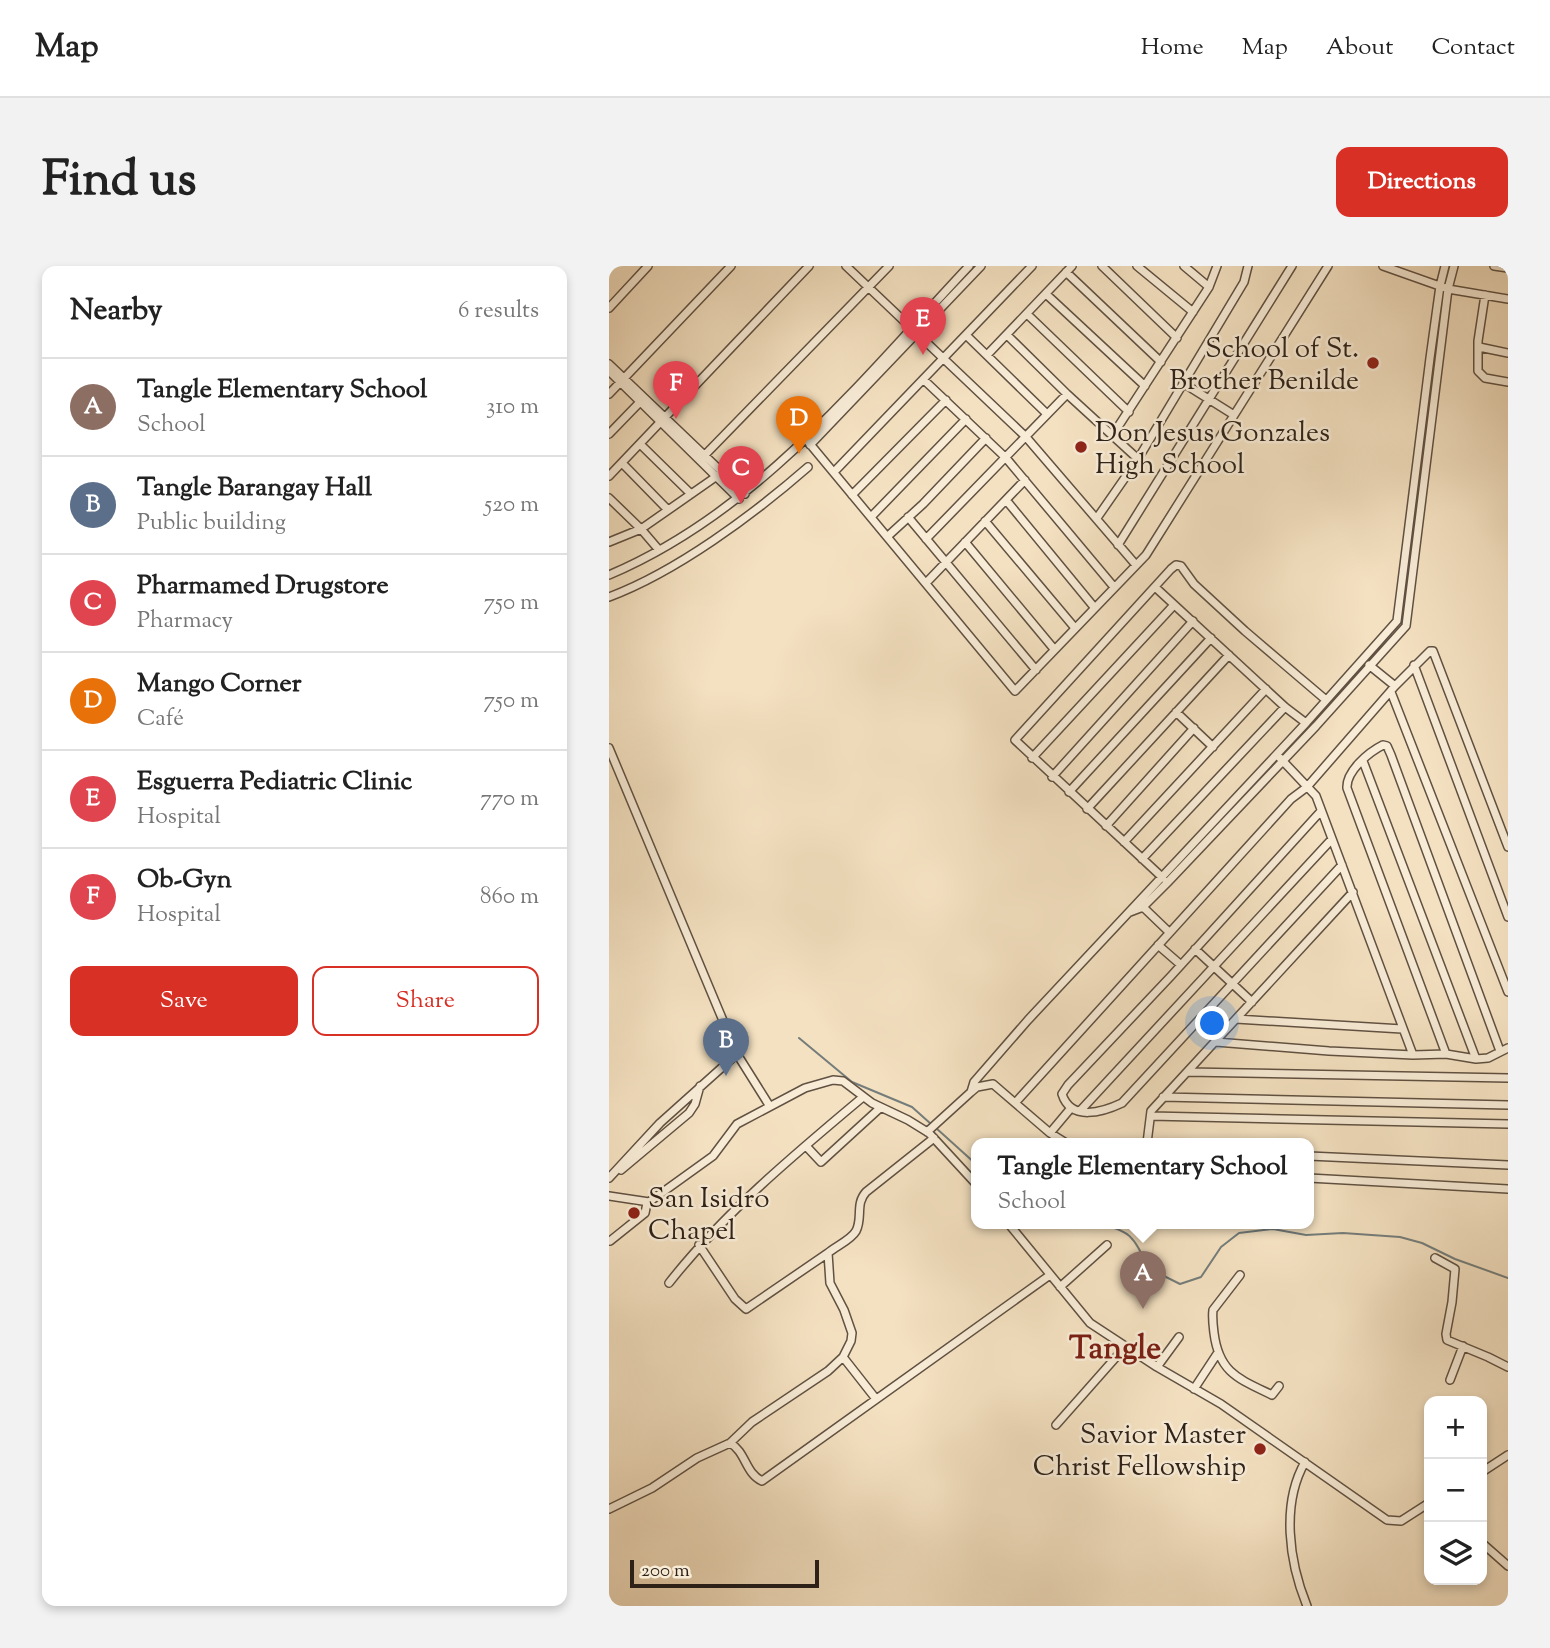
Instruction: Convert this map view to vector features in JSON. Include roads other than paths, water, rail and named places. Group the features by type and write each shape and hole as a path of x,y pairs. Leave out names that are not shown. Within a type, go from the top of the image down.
{"street":[{"path":"609,308 648,266"},
{"path":"609,394 731,266"},
{"path":"609,476 809,266"},
{"path":"846,266 1026,437 1136,565"},
{"path":"703,457 889,266"},
{"path":"913,331 969,266"},
{"path":"609,575 659,550 742,496 808,441 913,331 980,266"},
{"path":"834,472 1032,266"},
{"path":"1102,266 1177,338"},
{"path":"1137,266 1193,312"},
{"path":"1185,266 1209,288"},
{"path":"1112,436 1209,288 1217,266"},
{"path":"1097,518 1138,459 1184,383 1244,282 1248,266"},
{"path":"1118,545 1292,266"},
{"path":"808,441 1015,691 1155,542 1328,266"},
{"path":"1383,266 1444,287 1508,299"},
{"path":"1126,914 1143,906 1275,754 1392,627 1399,614 1413,532 1445,266"},
{"path":"1444,287 1454,266"},
{"path":"1494,266 1508,268"},
{"path":"987,355 1069,269 1161,362"},
{"path":"1046,294 1145,386"},
{"path":"1486,295 1478,341 1479,374 1485,378 1508,382"},
{"path":"1027,314 1129,412"},
{"path":"966,335 1048,414"},
{"path":"1007,335 1138,459"},
{"path":"1479,347 1508,353"},
{"path":"609,364 641,401 664,420"},
{"path":"609,372 623,380 742,496"},
{"path":"924,380 1006,458 1114,587"},
{"path":"1184,383 1234,415"},
{"path":"926,539 1067,394"},
{"path":"852,495 946,400"},
{"path":"609,434 641,401"},
{"path":"871,517 966,419"},
{"path":"888,536 986,438"},
{"path":"640,444 691,494"},
{"path":"703,457 717,476 742,496"},
{"path":"622,463 667,509"},
{"path":"609,597 645,583 659,574 753,511 807,467"},
{"path":"609,542 641,529 717,476"},
{"path":"926,583 1025,480"},
{"path":"609,498 659,550"},
{"path":"1006,500 1094,607"},
{"path":"908,517 1036,670"},
{"path":"985,521 1075,628"},
{"path":"971,1092 974,1082 1126,914 1283,761 1406,625 1413,532"},
{"path":"965,542 1054,649"},
{"path":"1164,879 1015,740 1176,565 1181,566 1194,584 1245,631 1327,700"},
{"path":"1155,587 1306,723"},
{"path":"1032,758 1174,605"},
{"path":"1052,777 1193,621"},
{"path":"1069,792 1211,638"},
{"path":"1016,1102 1291,799 1307,787 1414,665 1433,650 1508,847"},
{"path":"1087,809 1229,655"},
{"path":"1363,660 1393,689 1508,992"},
{"path":"1414,665 1508,918"},
{"path":"1124,842 1266,689"},
{"path":"1142,859 1285,706"},
{"path":"1176,712 1213,747"},
{"path":"1106,826 1194,728"},
{"path":"1216,1042 1413,1055 1446,1054 1476,1059 1488,1058 1504,1050 1387,746 1379,746 1353,769 1347,788 1446,1054"},
{"path":"609,748 737,1054 769,1105"},
{"path":"1275,754 1316,796 1413,1055"},
{"path":"1363,761 1476,1059"},
{"path":"1321,811 1065,1088 1062,1098 1071,1108 1080,1111 1102,1112 1122,1103 1342,864"},
{"path":"1080,1111 1332,839"},
{"path":"1148,1138 1151,1111 1353,892"},
{"path":"1143,906 1169,932"},
{"path":"1158,945 1181,965"},
{"path":"1195,949 1234,982 1252,1002"},
{"path":"1236,1019 1402,1029"},
{"path":"609,1178 660,1123 737,1054"},
{"path":"988,1066 993,1084 1058,1138"},
{"path":"1188,1072 1508,1078"},
{"path":"610,1241 645,1213 647,1203 713,1156 737,1124 769,1105 827,1080 842,1081 880,1108 932,1128"},
{"path":"932,1128 971,1092 993,1084"},
{"path":"609,1178 688,1114 695,1104 701,1085"},
{"path":"669,1283 699,1245 863,1097"},
{"path":"1163,1097 1508,1105"},
{"path":"806,1146 821,1162 880,1108"},
{"path":"1050,1133 1071,1108"},
{"path":"1151,1116 1508,1124"},
{"path":"932,1128 935,1138 971,1178"},
{"path":"699,1245 735,1298 746,1309 853,1235 857,1229 859,1204 866,1192 935,1138"},
{"path":"1314,1156 1508,1165"},
{"path":"1314,1178 1508,1189"},
{"path":"609,1196 647,1203"},
{"path":"1013,1229 1090,1324 1221,1404 1387,1520 1401,1521 1424,1506"},
{"path":"1060,1287 1107,1245"},
{"path":"609,1509 652,1488 697,1458 730,1443 752,1422 828,1371 843,1357 852,1333 830,1283 828,1252"},
{"path":"1435,1258 1455,1269 1447,1340 1508,1367"},
{"path":"730,1443 738,1448 755,1478 762,1481 1050,1275"},
{"path":"1240,1275 1213,1310 1217,1354 1226,1367 1251,1385 1272,1395 1279,1386"},
{"path":"1157,1367 1179,1337"},
{"path":"1450,1380 1462,1346"},
{"path":"1056,1425 1125,1347"},
{"path":"1194,1389 1217,1354"},
{"path":"843,1357 876,1399"},
{"path":"1487,1469 1508,1455"},
{"path":"1305,1462 1297,1477 1290,1504 1294,1565 1307,1606"},
{"path":"1487,1547 1508,1566"}],"waterway":[{"path":"799,1038 852,1082 912,1107 931,1124"},
{"path":"936,1128 971,1160"},
{"path":"1119,1229 1139,1248 1148,1268 1180,1284 1201,1277 1221,1247 1239,1233 1273,1229"},
{"path":"1273,1229 1306,1235 1343,1233 1400,1237 1422,1243 1455,1259 1508,1278"}],"place":[{"name":"Esguerra Pediatric Clinic","path":"923,355"},
{"name":"School of St. Brother Benilde","path":"1373,363"},
{"name":"Ob-Gyn","path":"676,419"},
{"name":"Don Jesus Gonzales High School","path":"1081,447"},
{"name":"Mango Corner","path":"799,454"},
{"name":"Pharmamed Drugstore","path":"741,504"},
{"name":"Tangle Barangay Hall","path":"726,1076"},
{"name":"San Isidro Chapel","path":"634,1213"},
{"name":"Tangle Elementary School","path":"1143,1309"},
{"name":"Savior Master Christ Fellowship","path":"1260,1449"}],"district":[{"name":"Tangle","path":"1115,1347"}]}
